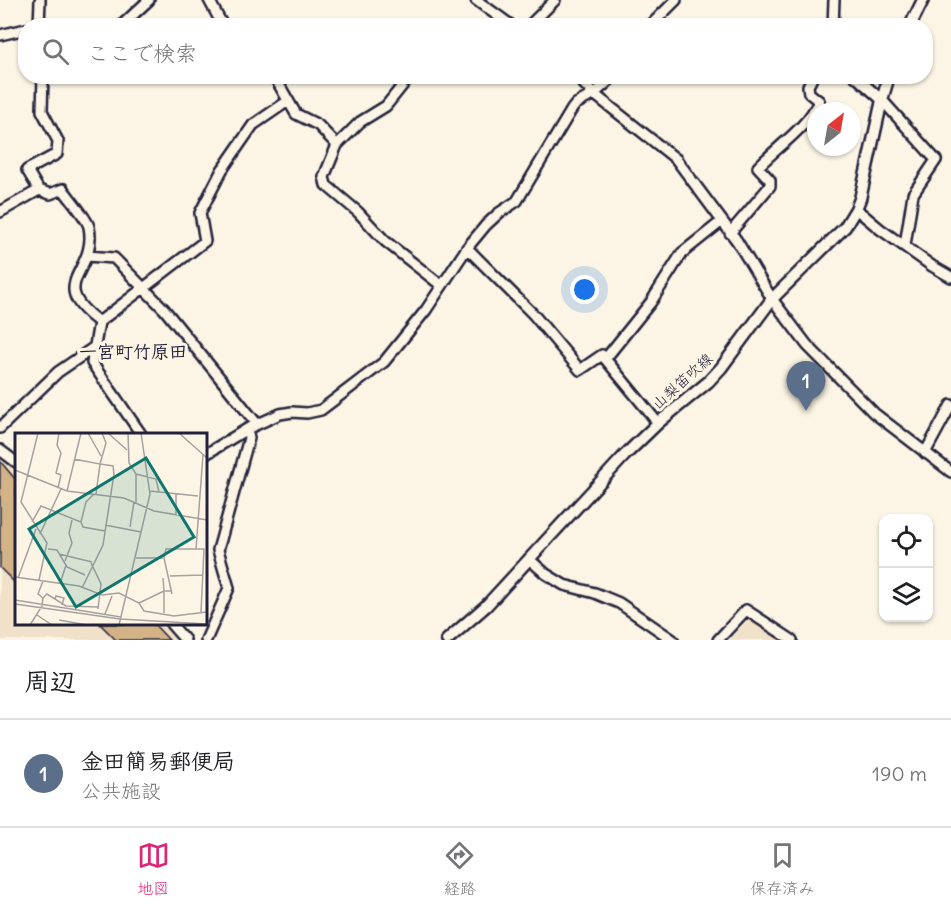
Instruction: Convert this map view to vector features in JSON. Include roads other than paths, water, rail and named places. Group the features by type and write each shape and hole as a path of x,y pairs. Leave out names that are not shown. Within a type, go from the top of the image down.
{"main road":[{"path":"914,18 923,0"},
{"name":"山梨笛吹線","path":"447,640 486,606 658,423 708,382 772,299 838,234 856,209 887,84"}],"street":[{"path":"39,18 40,0"},
{"path":"129,18 149,0"},
{"path":"209,0 219,18"},
{"path":"477,0 501,18"},
{"path":"537,18 555,0"},
{"path":"658,18 676,0"},
{"path":"833,18 834,0"},
{"path":"0,35 18,31"},
{"path":"43,84 42,111 58,141 57,154 27,170 39,190 50,194 63,189 89,225 87,256 73,284 73,294 76,302 99,322"},
{"path":"278,84 296,114 318,125 337,145"},
{"path":"404,84 386,106 360,122 337,145 324,177 326,185 358,212 385,241 442,286"},
{"path":"584,84 676,159 722,221 772,299 807,345 861,400 951,472"},
{"path":"207,453 247,429 280,414 321,410 384,362 426,310 468,248 499,213 517,201 572,110 605,84"},
{"path":"730,233 770,186 770,180 758,168 797,131 816,109 819,101 809,93 809,84"},
{"path":"864,84 882,100 936,160 913,194 905,245"},
{"path":"140,433 92,363 99,322 205,241 200,213 222,170 253,125 288,101"},
{"path":"0,212 39,190"},
{"path":"856,209 880,229 951,277"},
{"path":"606,358 651,303 682,253 722,221"},
{"path":"468,248 533,315 580,370 602,355 658,423"},
{"path":"87,256 114,258 164,309 257,424"},
{"path":"0,428 58,372 93,348"},
{"path":"925,453 951,405"},
{"path":"206,640 230,588 218,550 249,438 247,429"},
{"path":"0,450 15,461"},
{"path":"529,559 546,574 564,585 596,593 619,603 673,640"},
{"path":"718,640 746,610 792,640"},
{"path":"172,625 185,640"}],"place":[{"name":"金田簡易郵便局","path":"806,411"}],"district":[{"name":"一宮町竹原田","path":"133,351"}]}
